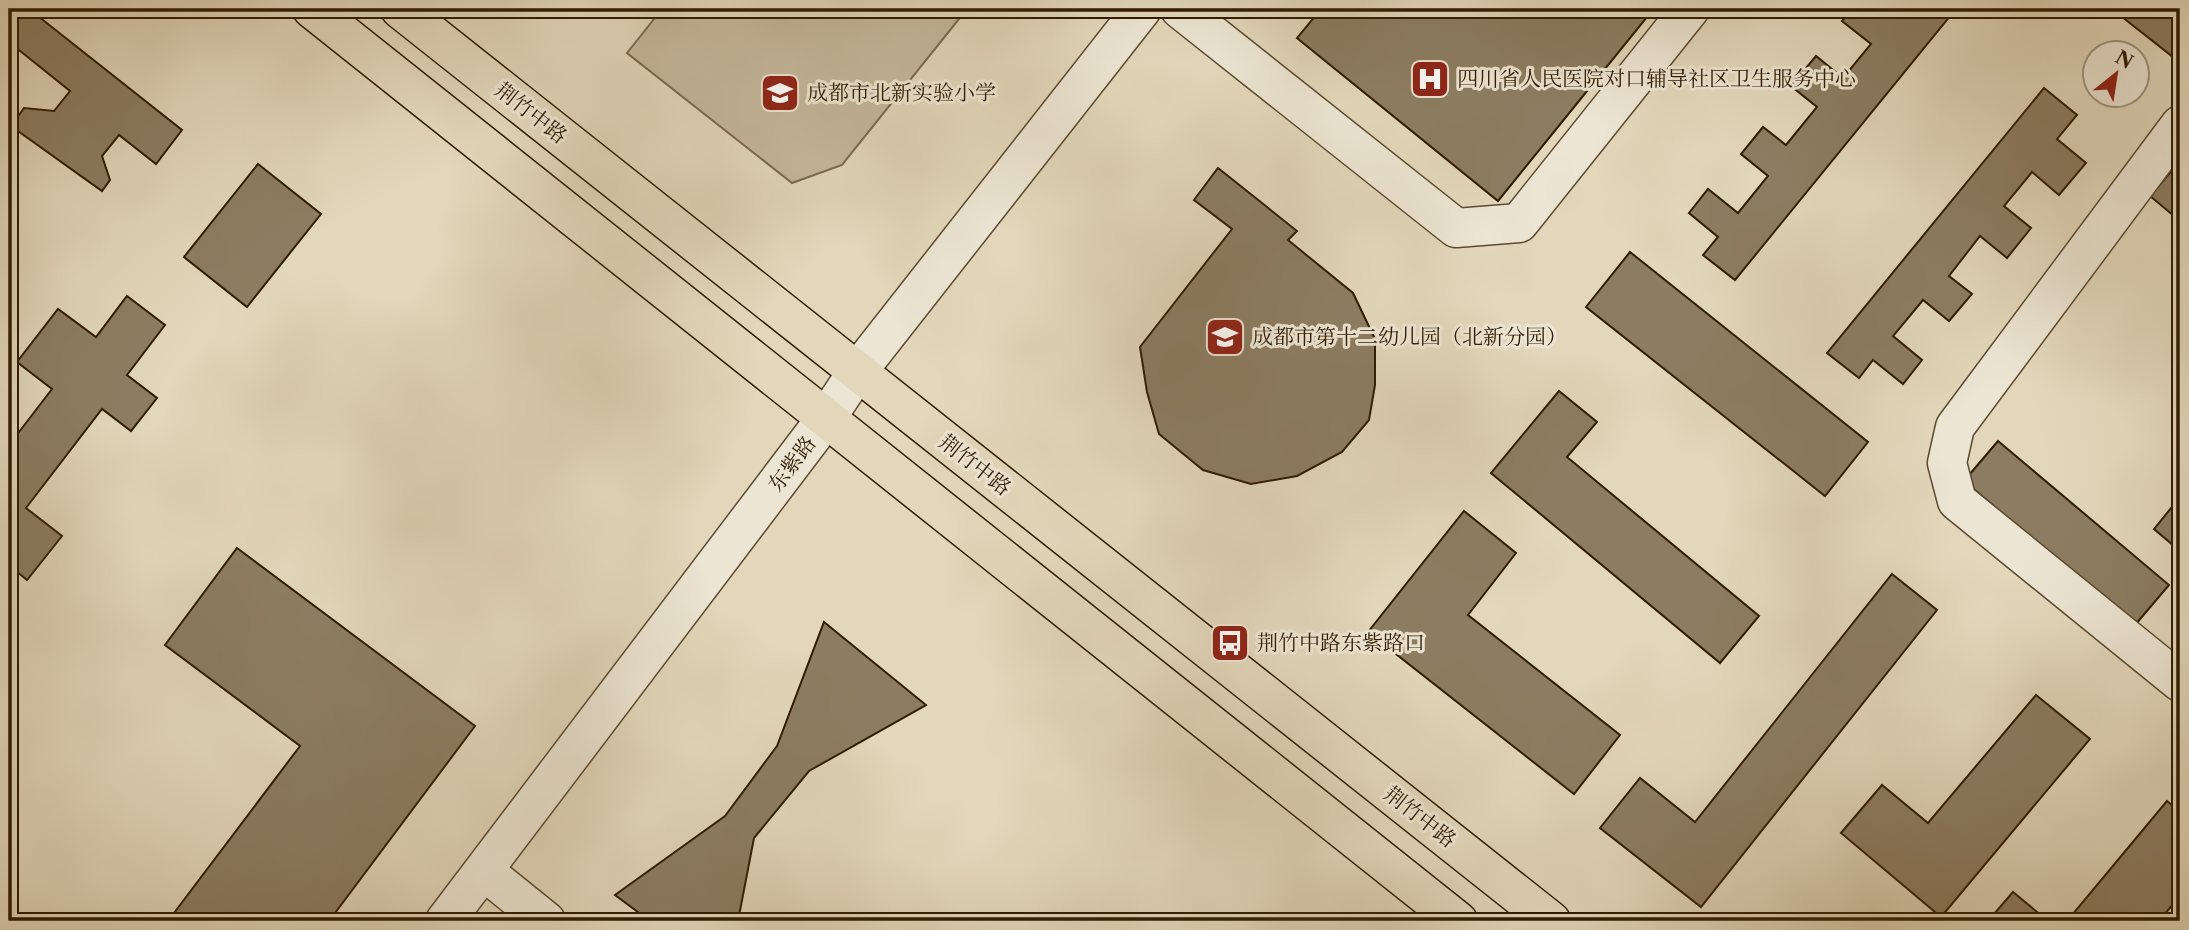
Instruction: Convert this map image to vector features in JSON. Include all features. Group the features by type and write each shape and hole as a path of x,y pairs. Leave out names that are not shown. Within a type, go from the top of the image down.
{"main road":[{"path":"312,9 1458,921"},
{"name":"荆竹中路","path":"400,9 1551,921"}],"street":[{"name":"东紫路","path":"445,921 827,417 858,372 1142,9"},
{"path":"1180,9 1456,228 1519,223 1690,9"},
{"path":"2177,673 1957,501 1947,463 1955,427 2180,125"},
{"path":"484,871 546,921"}],"shaded area":[{"name":"成都市北新实验小学","path":"662,9 967,9 842,165 792,183 627,53"}],"building":[{"path":"9,9 29,9 182,130 156,164 119,135 102,156 110,180 102,191 11,126 24,108 54,111 70,91 9,42"},
{"path":"1321,9 1638,9 1647,17 1498,201 1297,38"},
{"path":"1852,9 1893,9 1897,12 1900,9 1943,9 1951,15 1735,280 1703,255 1718,237 1689,213 1708,189 1738,213 1768,176 1741,154 1763,127 1786,145 1817,107 1791,86 1816,56 1843,78 1871,44 1842,21"},
{"path":"2112,9 2180,9 2180,48 2173,57"},
{"path":"2044,88 2077,115 2057,139 2086,163 2059,195 2032,172 2004,206 2031,228 2007,258 1980,236 1949,276 1972,294 1949,321 1923,300 1893,336 1922,360 1903,384 1873,360 1859,378 1827,353"},
{"path":"2180,161 2180,221 2150,196"},
{"path":"258,164 321,214 247,307 184,257"},
{"path":"1218,168 1297,231 1288,240 1353,293 1375,339 1375,385 1369,420 1342,452 1297,476 1251,484 1203,470 1159,434 1147,392 1140,347 1232,229 1194,200"},
{"path":"1630,252 1868,442 1825,496 1586,307"},
{"path":"127,296 165,325 127,375 157,398 131,431 102,409 26,508 62,536 27,580 9,565 9,445 52,389 17,362 58,309 96,337"},
{"path":"1559,391 1597,422 1567,457 1759,616 1720,663 1491,473"},
{"path":"1998,441 2169,585 2135,625 1964,481"},
{"path":"2180,497 2180,551 2154,529"},
{"path":"1464,511 1516,553 1468,615 1620,735 1574,794 1368,632"},
{"path":"237,548 475,726 329,921 168,921 300,746 165,645"},
{"path":"1892,574 1937,610 1701,907 1600,828 1640,778 1695,822"},
{"path":"824,622 926,705 809,771 754,838 738,921 650,921 615,895 725,816 777,746"},
{"path":"2036,695 2090,739 1941,917 1841,833 1882,785 1928,823"},
{"path":"2167,801 2180,812 2180,896 2159,921 2067,921"},
{"path":"2013,892 2048,921 1988,921"}],"place":[{"name":"四川省人民医院对口辅导社区卫生服务中心","path":"1430,79"},
{"name":"成都市北新实验小学","path":"780,93"},
{"name":"成都市第十二幼儿园（北新分园）","path":"1225,337"},
{"name":"荆竹中路东紫路口","path":"1230,643"}]}
